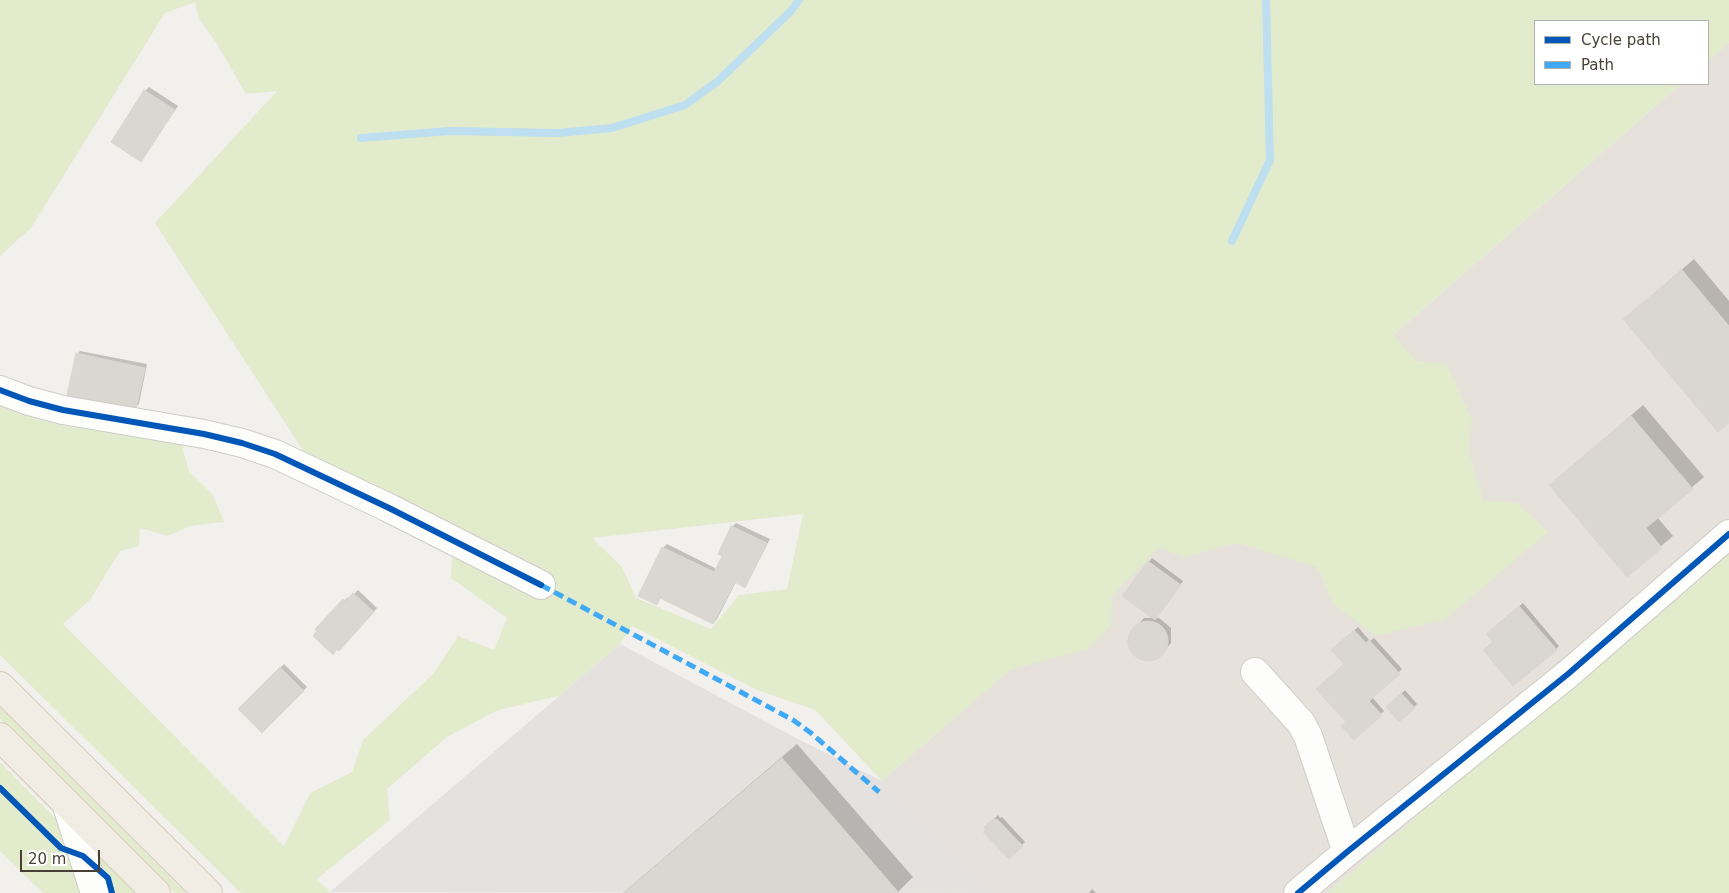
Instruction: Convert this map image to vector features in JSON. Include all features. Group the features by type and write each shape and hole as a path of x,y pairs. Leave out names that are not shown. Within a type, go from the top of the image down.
{"main road":[{"path":"0,686 208,893"},
{"path":"0,737 156,893"}],"street":[{"path":"0,390 29,401 64,410 204,434 276,454 389,508 541,586"},
{"path":"1298,893 1568,674 1729,534"},
{"path":"1255,672 1301,723 1308,736 1347,852"},
{"path":"66,803 95,893"}],"shaded area":[{"path":"1729,42 1729,550 1327,893 994,893 882,781 1680,85 1709,85 1709,60"},
{"path":"620,644 796,738 882,781 994,893 330,892"}],"green space":[{"path":"0,0 1729,0 1729,42 1709,60 1709,20 1534,20 1534,85 1680,85 1393,335 1417,361 1447,364 1472,420 1468,449 1483,500 1518,503 1548,532 1446,619 1376,636 1333,604 1317,567 1237,543 1184,557 1159,548 1112,596 1111,626 1088,649 1010,670 882,781 815,710 757,690 632,626 620,644 559,696 498,710 447,737 387,789 390,820 317,879 331,893 241,893 0,655 0,406 36,419 66,426 184,442 183,450 189,471 213,495 224,522 190,526 168,536 140,528 139,546 120,551 90,600 63,624 284,846 310,793 352,772 363,740 433,674 458,636 494,650 507,618 451,578 452,555 308,458 155,223 277,91 246,94 217,44 199,19 195,2 165,13 31,228 0,256","holes":["803,514 787,589 739,595 711,629 636,598 622,567 592,538"]},
{"path":"1729,550 1729,893 1327,893 1598,662"},
{"path":"0,707 186,893 175,893 0,719"},
{"path":"0,762 60,823 87,893 43,893 0,851"},
{"path":"89,846 136,893 104,893"}],"building":[{"path":"144,90 175,110 141,162 111,142"},
{"path":"1682,270 1729,326 1729,423 1718,432 1623,319"},
{"path":"76,353 145,368 136,409 67,395"},
{"path":"1631,416 1693,489 1646,528 1662,548 1627,577 1549,485"},
{"path":"731,526 767,543 745,588 735,582 713,624 660,598 657,605 638,596 662,547 714,572 722,556 718,554"},
{"path":"1148,561 1181,585 1155,620 1122,596"},
{"path":"353,593 374,612 339,651 337,649 333,655 313,636 317,631 315,629 343,599 345,602"},
{"path":"1519,606 1557,650 1513,686 1483,650 1493,642 1486,634"},
{"path":"1152,621 1159,624 1165,630 1168,641 1167,649 1159,658 1152,661 1144,661 1137,658 1129,649 1128,637 1131,630 1140,622"},
{"path":"1354,630 1366,643 1369,640 1400,674 1369,701 1382,715 1354,740 1341,726 1346,722 1316,689 1344,664 1331,650"},
{"path":"280,667 304,691 262,733 238,709"},
{"path":"1401,693 1415,708 1399,722 1386,707"},
{"path":"782,758 899,893 624,893"},
{"path":"994,818 1023,846 1009,859 983,832 986,830 984,827"}],"waterway":[{"path":"361,138 450,131 558,133 612,128 685,105 718,81 791,11 799,0"},
{"path":"1232,241 1270,160 1266,0"}],"marked path":[{"path":"541,585 793,720 811,733 879,792"}],"cycle path":[{"path":"0,390 29,401 63,410 204,434 242,443 275,454 389,508 541,585"},
{"path":"1298,893 1568,674 1729,534"},
{"path":"0,788 61,848 83,856 108,878 112,893"}]}
